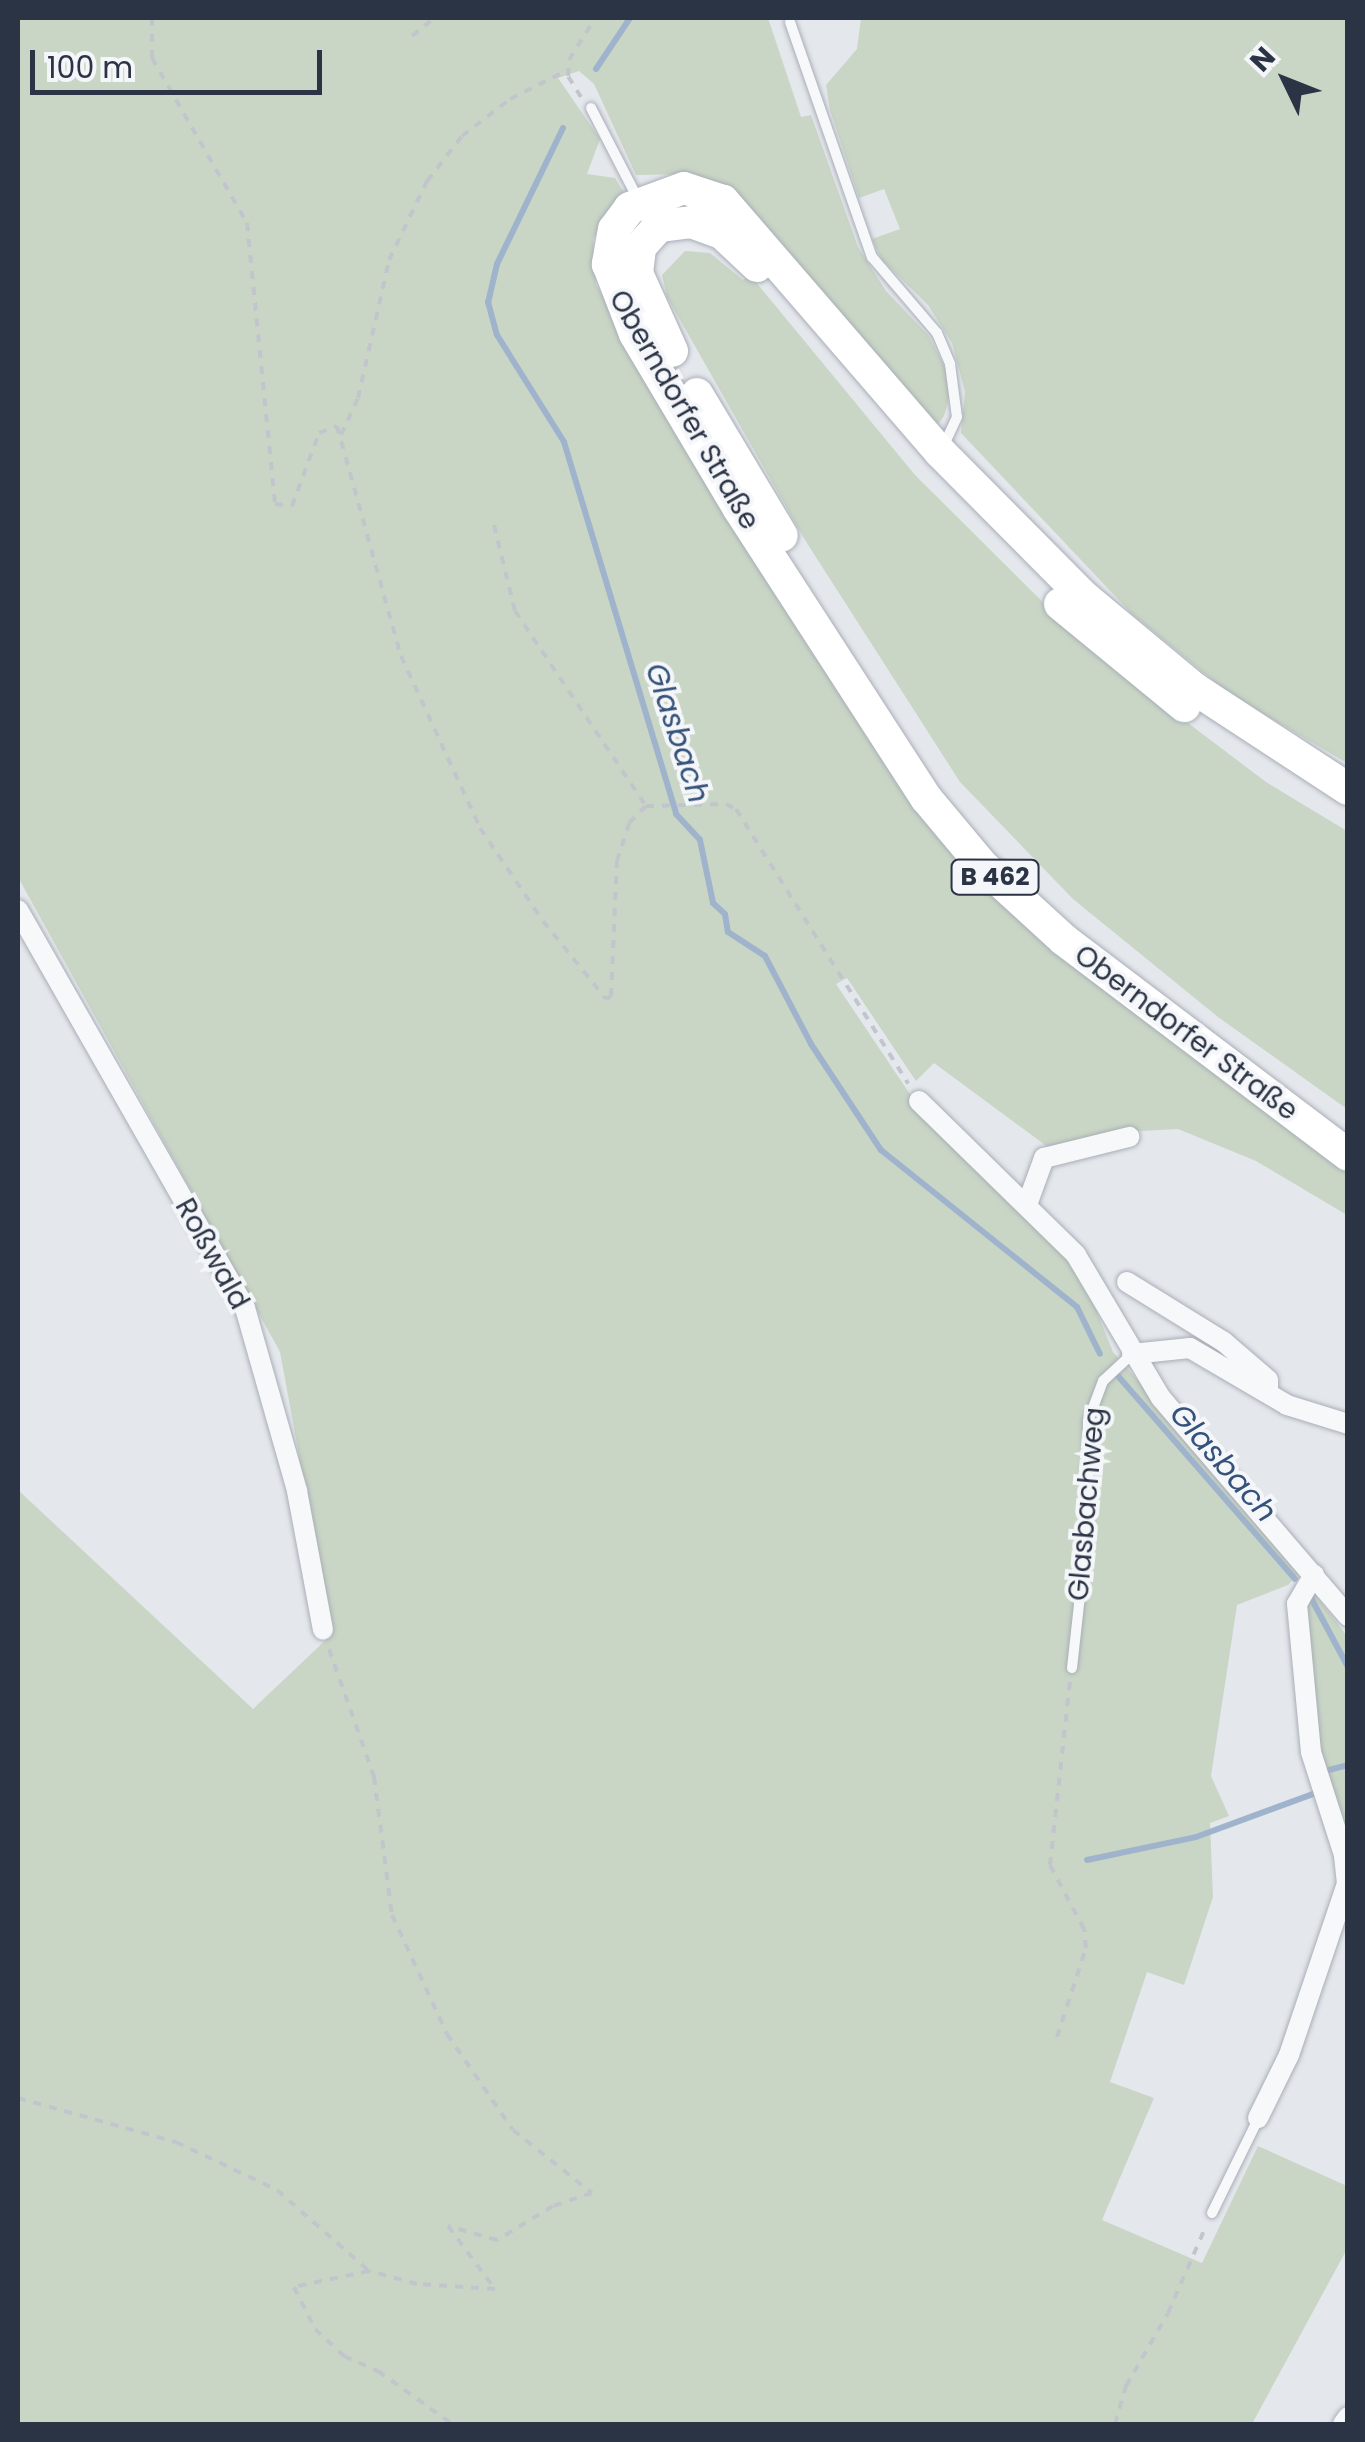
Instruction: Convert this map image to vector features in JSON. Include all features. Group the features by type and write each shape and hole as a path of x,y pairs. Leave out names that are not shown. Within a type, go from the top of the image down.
{"main road":[{"path":"638,200 684,188 723,201 940,452 1122,629 1223,709 1348,790"},
{"name":"Oberndorfer Straße","path":"638,200 614,229 611,284 739,509 926,798 982,865 1064,940 1348,1155"},
{"name":"Oberndorfer Straße","path":"1348,814 1178,702 1072,616 961,506 722,232 679,222 659,226 640,247 637,273 653,319 788,546 942,784 1036,889 1348,1130"}],"street":[{"name":"Roßwald","path":"18,910 245,1308 297,1491 323,1630"},
{"path":"920,1100 1028,1202 1076,1255 1132,1354 1162,1398 1348,1616"},
{"path":"1028,1202 1044,1158 1129,1137"},
{"path":"1127,1282 1224,1342 1268,1380 1268,1393"},
{"path":"1132,1354 1190,1348 1268,1393 1348,1424"},
{"path":"1258,2118 1290,2055 1346,1895 1344,1854 1312,1752 1297,1604 1314,1575"},
{"path":"1343,2424 1348,2417"}],"lane":[{"path":"790,22 872,257 937,333 950,364 957,417 940,452"},
{"path":"591,108 638,200"},
{"name":"Glasbachweg","path":"1072,1668 1088,1522 1088,1421 1103,1381 1132,1354"},
{"path":"1212,2213 1258,2118"}],"path":[{"path":"152,18 152,58 247,223 275,504 292,506 319,433 337,426 370,562 436,736 480,828 606,999 618,861 629,823 646,806 714,802 736,809 920,1100"},
{"path":"412,36 434,18"},
{"path":"340,434 358,398 389,260 427,181 462,136 510,100 568,70 595,18"},
{"path":"568,70 572,89 591,108"},
{"path":"494,525 515,611 646,806"},
{"path":"18,2098 176,2142 277,2190 369,2271 418,2284 494,2289 448,2226 497,2240 553,2206 592,2193 513,2130 447,2034 392,1915 374,1777 323,1630"},
{"path":"1057,2037 1086,1948 1084,1930 1050,1865 1072,1668"},
{"path":"1115,2424 1126,2386 1168,2313 1212,2213"},
{"path":"369,2271 294,2287 315,2329 344,2356 378,2371 452,2424"}],"green space":[{"path":"18,18 768,18 801,117 811,115 858,247 886,291 929,336 946,370 951,392 944,416 936,427 734,192 695,174 636,175 594,84 579,71 558,78 600,139 587,174 615,178 625,194 606,213 593,239 596,285 942,834 1347,1169 1347,1215 1256,1161 1178,1129 1103,1133 1048,1147 934,1063 916,1081 847,978 836,984 932,1127 1061,1252 1087,1287 1113,1352 1302,1570 1288,1585 1237,1605 1211,1776 1229,1816 1210,1823 1213,1897 1184,1985 1147,1972 1110,2082 1154,2098 1102,2220 1202,2263 1258,2146 1347,2186 1347,2249 1252,2424 18,2424 18,1490 253,1709 332,1634 280,1352 18,877"},
{"path":"861,18 1347,18 1347,763 1231,695 1132,614 961,433 965,392 952,343 928,305 882,260 872,239 900,229 884,189 859,198 830,110 826,85 857,49"},
{"path":"685,251 710,253 743,280 750,275 915,475 1090,649 1266,782 1347,831 1347,1109 1218,1017 1073,899 960,782 805,540 667,297 662,275"},
{"path":"1313,1592 1347,1636 1347,1838 1317,1752 1304,1606"}],"waterway":[{"name":"Glasbach","path":"596,69 630,18"},
{"name":"Glasbach","path":"563,128 497,264 488,302 497,335 564,442 676,814 700,840 713,903 725,914 728,932 765,956 811,1044 881,1150 1077,1307 1100,1354"},
{"name":"Glasbach","path":"1118,1376 1295,1579"},
{"name":"Glasbach","path":"1311,1598 1348,1667"},
{"path":"1329,1770 1348,1765"},
{"path":"1087,1860 1196,1837 1313,1794"}]}
